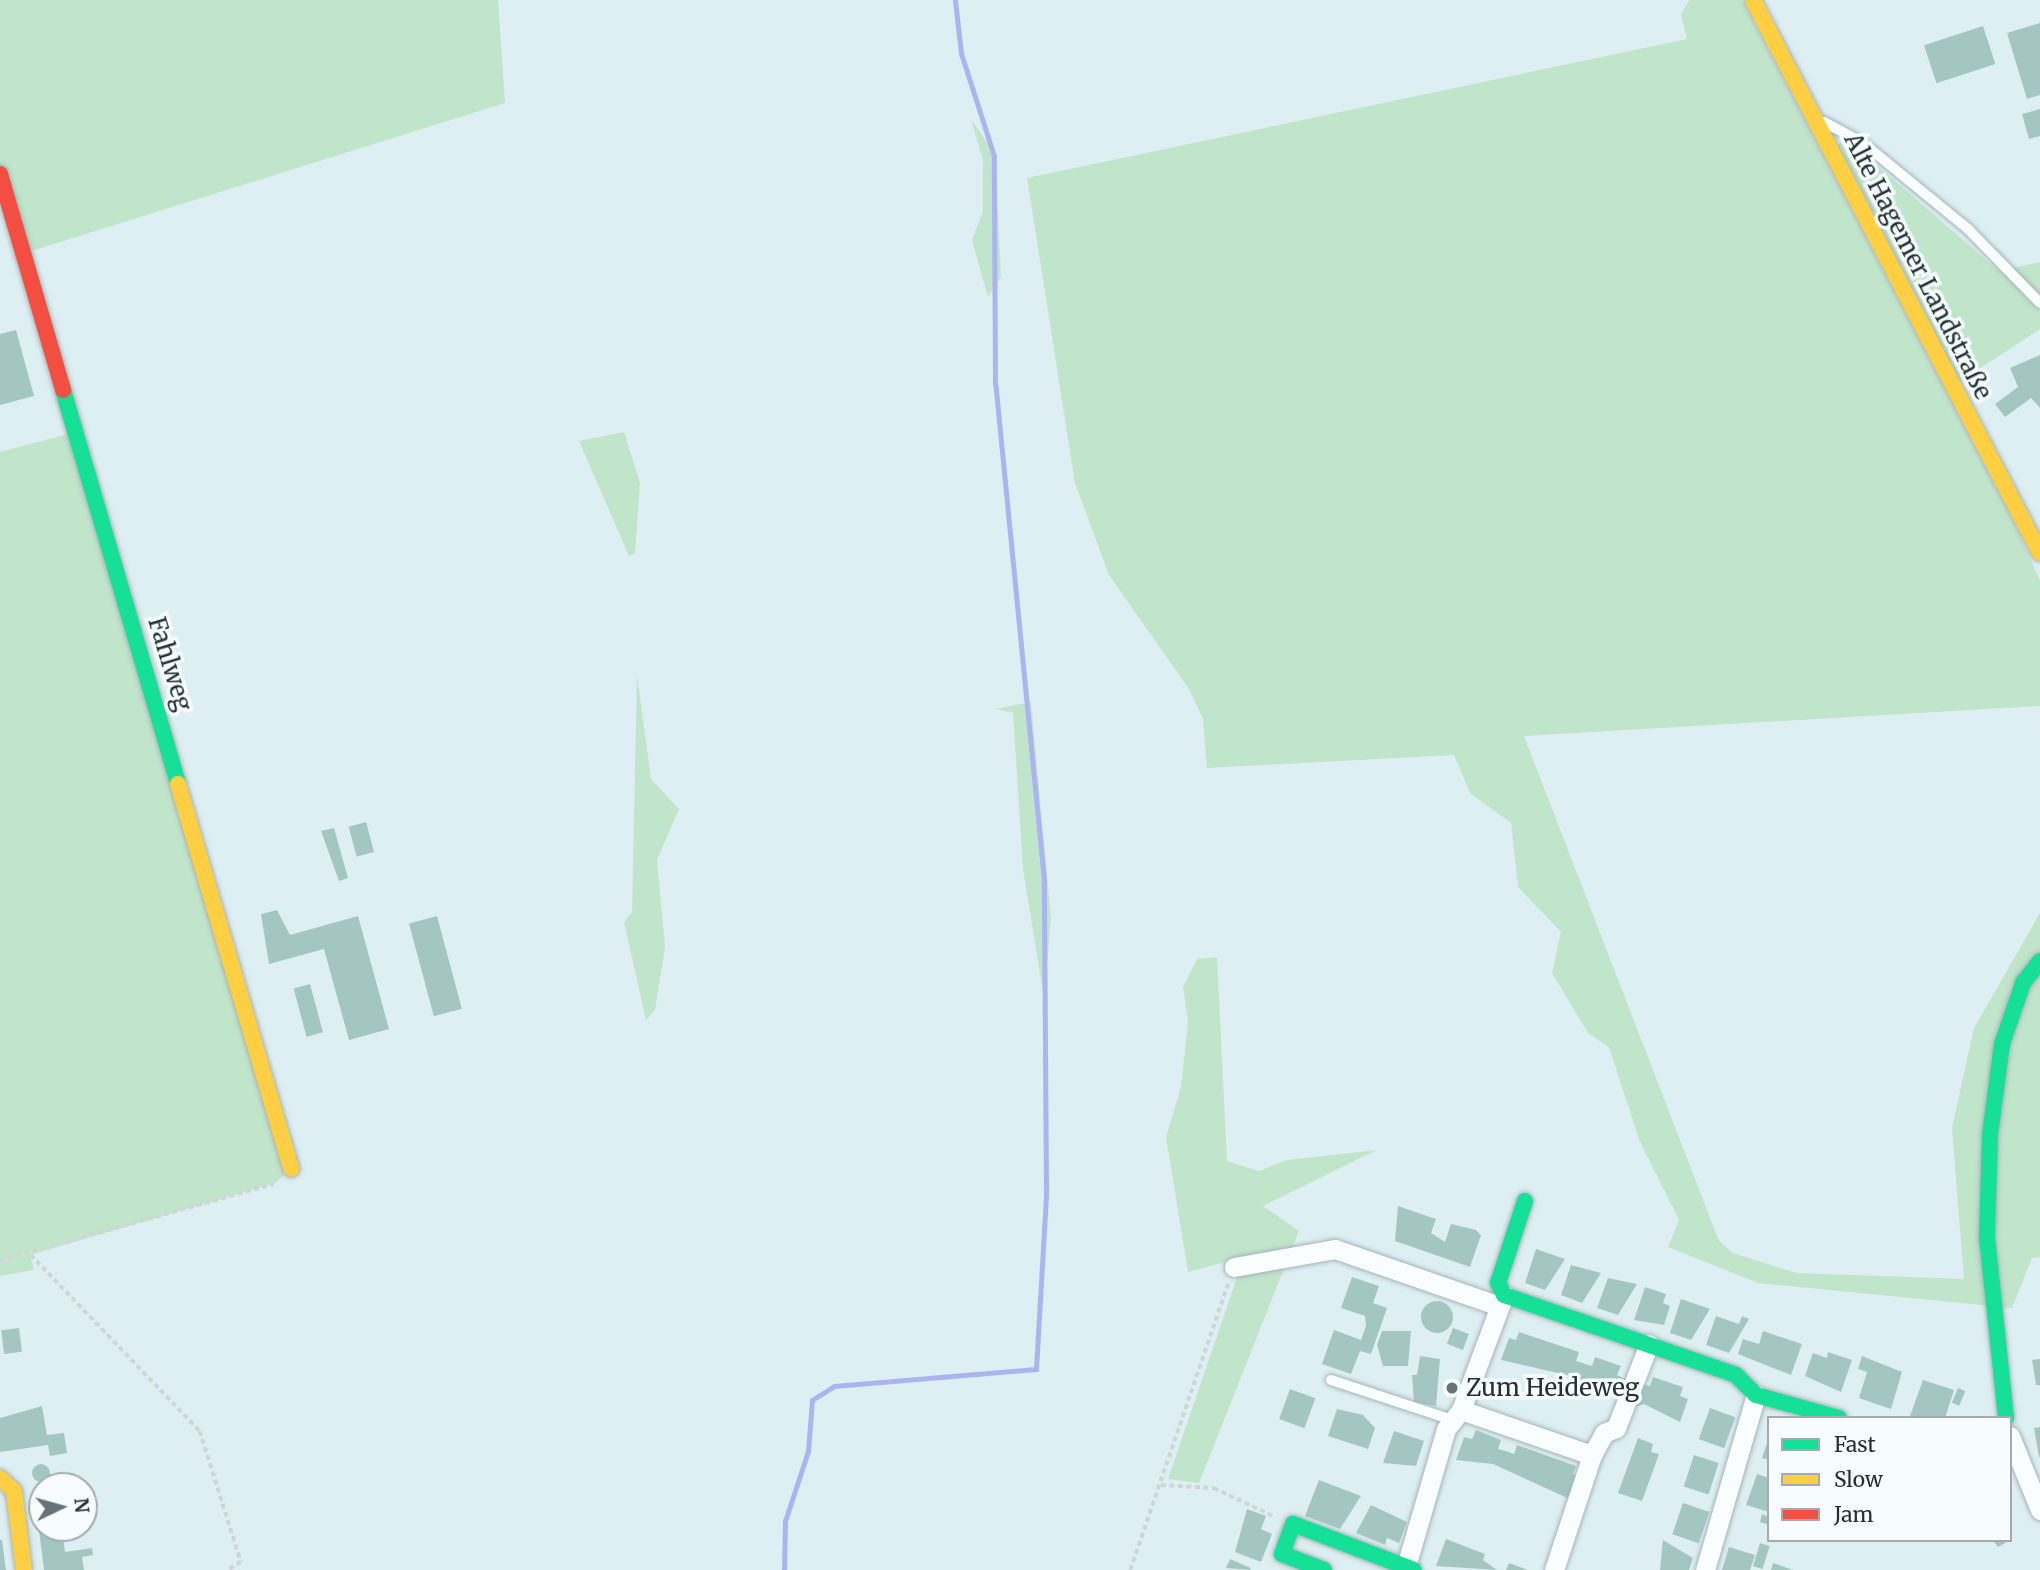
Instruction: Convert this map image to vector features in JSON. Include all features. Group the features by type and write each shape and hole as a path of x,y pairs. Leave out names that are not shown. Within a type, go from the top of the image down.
{"street":[{"name":"Alte Hagemer Landstraße","path":"1753,0 1817,118 2040,554"},
{"name":"Fahlweg","path":"0,174 291,1169"},
{"path":"2006,1416 1987,1237 1990,1135 2002,1044 2023,983 2040,961"},
{"path":"1324,1570 1282,1554 1293,1524 1408,1569 1457,1415 1500,1300 1498,1283 1525,1201"},
{"path":"1234,1267 1335,1249 1649,1343 1736,1375 1756,1395 1832,1416"},
{"path":"1554,1570 1592,1455 1604,1433 1616,1428 1649,1343"},
{"path":"1704,1570 1756,1395"},
{"path":"1457,1415 1592,1455"},
{"path":"2014,1469 2040,1510"},
{"path":"2,1478 14,1491 24,1570"}],"lane":[{"path":"1817,118 1863,143 1958,220 2040,303"},
{"path":"1331,1380 1457,1415"}],"path":[{"path":"0,1261 31,1255 275,1184 291,1169"},
{"path":"31,1255 200,1432 241,1562 228,1570"},
{"path":"1130,1570 1234,1267"},
{"path":"1161,1485 1214,1488 1293,1524"}],"green space":[{"path":"0,0 498,0 505,103 22,254 0,174"},
{"path":"1689,0 1742,0 2014,523 2040,580 2040,706 1524,736 1719,1241 1733,1253 1797,1273 1964,1279 1952,1128 1974,1028 2040,913 2040,1257 2032,1258 2012,1308 1758,1283 1668,1247 1679,1220 1640,1142 1609,1047 1588,1033 1552,973 1561,932 1518,887 1511,823 1470,793 1454,755 1207,768 1203,719 1189,689 1109,575 1075,483 1027,178 1687,39 1681,15"},
{"path":"971,119 995,154 1001,277 988,297 972,240 983,211 983,161"},
{"path":"1846,139 1999,271 2040,262 2040,329 1959,382 1837,145"},
{"path":"76,432 291,1169 275,1183 30,1255 34,1270 0,1276 0,452"},
{"path":"624,432 640,483 635,553 629,556 579,441"},
{"path":"637,675 651,779 679,809 657,860 665,947 655,1010 646,1020 624,922 632,912"},
{"path":"1031,702 1051,918 1044,998 1023,869 1013,713 996,709"},
{"path":"1217,957 1227,1161 1259,1171 1287,1160 1377,1150 1263,1206 1299,1231 1199,1483 1168,1479 1244,1257 1188,1272 1166,1137 1181,1087 1188,1022 1183,987 1197,959"}],"building":[{"path":"2040,23 2040,95 2027,99 2007,33"},
{"path":"1983,26 1995,64 1936,83 1924,45"},
{"path":"2040,109 2040,136 2029,139 2022,114"},
{"path":"16,330 34,396 0,405 0,334"},
{"path":"2040,355 2040,408 2031,398 2005,417 1995,404 2018,387 2010,368"},
{"path":"366,822 374,852 357,857 349,827"},
{"path":"334,828 348,878 339,881 321,831"},
{"path":"277,910 290,935 358,916 389,1029 349,1040 324,949 269,964 261,914"},
{"path":"437,916 462,1009 434,1016 409,924"},
{"path":"310,984 323,1032 307,1037 294,988"},
{"path":"1398,1206 1436,1219 1431,1233 1445,1242 1451,1224 1476,1230 1481,1235 1470,1267 1395,1241"},
{"path":"1536,1249 1565,1259 1545,1290 1525,1283"},
{"path":"1571,1265 1601,1273 1582,1303 1561,1295"},
{"path":"1352,1277 1379,1286 1373,1303 1387,1308 1371,1354 1360,1351 1351,1374 1322,1364 1334,1330 1361,1340 1366,1326 1365,1316 1341,1308"},
{"path":"1608,1278 1637,1284 1618,1315 1597,1308"},
{"path":"1645,1287 1666,1294 1663,1303 1670,1306 1664,1325 1634,1320"},
{"path":"1681,1299 1710,1309 1691,1340 1670,1333"},
{"path":"1437,1301 1448,1306 1453,1317 1448,1328 1437,1333 1426,1328 1421,1317 1426,1306"},
{"path":"1716,1316 1739,1324 1742,1316 1749,1319 1729,1353 1706,1345"},
{"path":"19,1328 22,1352 4,1354 1,1330"},
{"path":"1453,1328 1469,1334 1463,1350 1447,1344"},
{"path":"1382,1331 1411,1331 1408,1366 1383,1366 1377,1345"},
{"path":"1763,1331 1802,1344 1791,1375 1738,1354 1743,1339 1759,1344"},
{"path":"1519,1332 1579,1352 1576,1361 1592,1366 1595,1357 1621,1366 1617,1375 1626,1379 1621,1394 1585,1384 1584,1389 1571,1376 1501,1360 1509,1338 1516,1340"},
{"path":"1828,1352 1852,1360 1841,1392 1805,1376 1813,1353 1827,1358"},
{"path":"1420,1356 1440,1359 1436,1406 1414,1402 1412,1375 1417,1375"},
{"path":"1862,1356 1902,1372 1891,1409 1859,1398 1867,1372 1858,1369"},
{"path":"2040,1359 2040,1385 2036,1385 2032,1360"},
{"path":"1653,1377 1683,1387 1680,1396 1688,1399 1680,1422 1644,1404 1634,1407 1642,1384 1650,1386"},
{"path":"1923,1380 1954,1390 1946,1416 1910,1416"},
{"path":"1958,1388 1965,1391 1959,1406 1952,1403"},
{"path":"1290,1389 1315,1398 1304,1428 1279,1419"},
{"path":"42,1406 47,1435 64,1433 67,1453 50,1456 48,1445 0,1452 0,1418"},
{"path":"1710,1408 1735,1417 1724,1448 1699,1439"},
{"path":"1337,1409 1363,1415 1375,1428 1368,1449 1328,1436"},
{"path":"2040,1427 2040,1457 2039,1457 2034,1428"},
{"path":"1476,1430 1501,1440 1498,1449 1514,1454 1517,1445 1576,1466 1573,1474 1582,1478 1574,1501 1493,1464 1456,1460 1464,1437 1472,1439"},
{"path":"1394,1431 1424,1441 1416,1466 1383,1463"},
{"path":"1638,1438 1653,1444 1651,1452 1659,1454 1642,1501 1618,1493"},
{"path":"1767,1443 1767,1459 1762,1458"},
{"path":"1694,1455 1719,1463 1709,1494 1684,1486"},
{"path":"41,1464 50,1472 32,1472"},
{"path":"1757,1474 1767,1477 1767,1511 1746,1505"},
{"path":"1319,1480 1361,1496 1340,1529 1305,1516"},
{"path":"1683,1503 1709,1512 1699,1543 1672,1534"},
{"path":"1371,1505 1407,1522 1399,1543 1387,1538 1385,1545 1356,1533"},
{"path":"1247,1509 1266,1516 1261,1529 1272,1534 1261,1562 1235,1552"},
{"path":"1762,1514 1767,1516 1767,1524 1760,1522"},
{"path":"1446,1539 1485,1554 1483,1560 1497,1570 1436,1566"},
{"path":"2,1540 6,1570 0,1570"},
{"path":"1663,1540 1693,1558 1689,1570 1660,1570"},
{"path":"40,1542 64,1542 65,1552 92,1548 93,1555 82,1557 84,1570 44,1570"},
{"path":"1760,1543 1770,1546 1763,1569 1753,1566"},
{"path":"1729,1547 1755,1555 1750,1570 1722,1570"},
{"path":"1230,1559 1251,1568 1226,1568"},
{"path":"1509,1563 1528,1570 1506,1570"},
{"path":"1773,1563 1793,1570 1771,1570"}],"waterway":[{"path":"784,1570 785,1521 808,1451 812,1400 834,1386 1036,1369 1046,1193 1044,880 995,384 994,156 961,53 955,0"}],"traffic: fast":[{"path":"63,390 178,784"},
{"path":"2006,1416 1987,1236 1990,1135 2002,1044 2023,983 2040,961"},
{"path":"1525,1201 1498,1283 1504,1295 1736,1375 1756,1395 1832,1416"},
{"path":"1324,1570 1282,1554 1293,1524 1414,1570"}],"traffic: slow":[{"path":"1753,0 2040,553"},
{"path":"178,784 291,1169"},
{"path":"0,1478 14,1491 24,1570"}],"traffic: jam":[{"path":"0,174 63,390"}],"place":[{"name":"Zum Heideweg","path":"1452,1388"}]}
